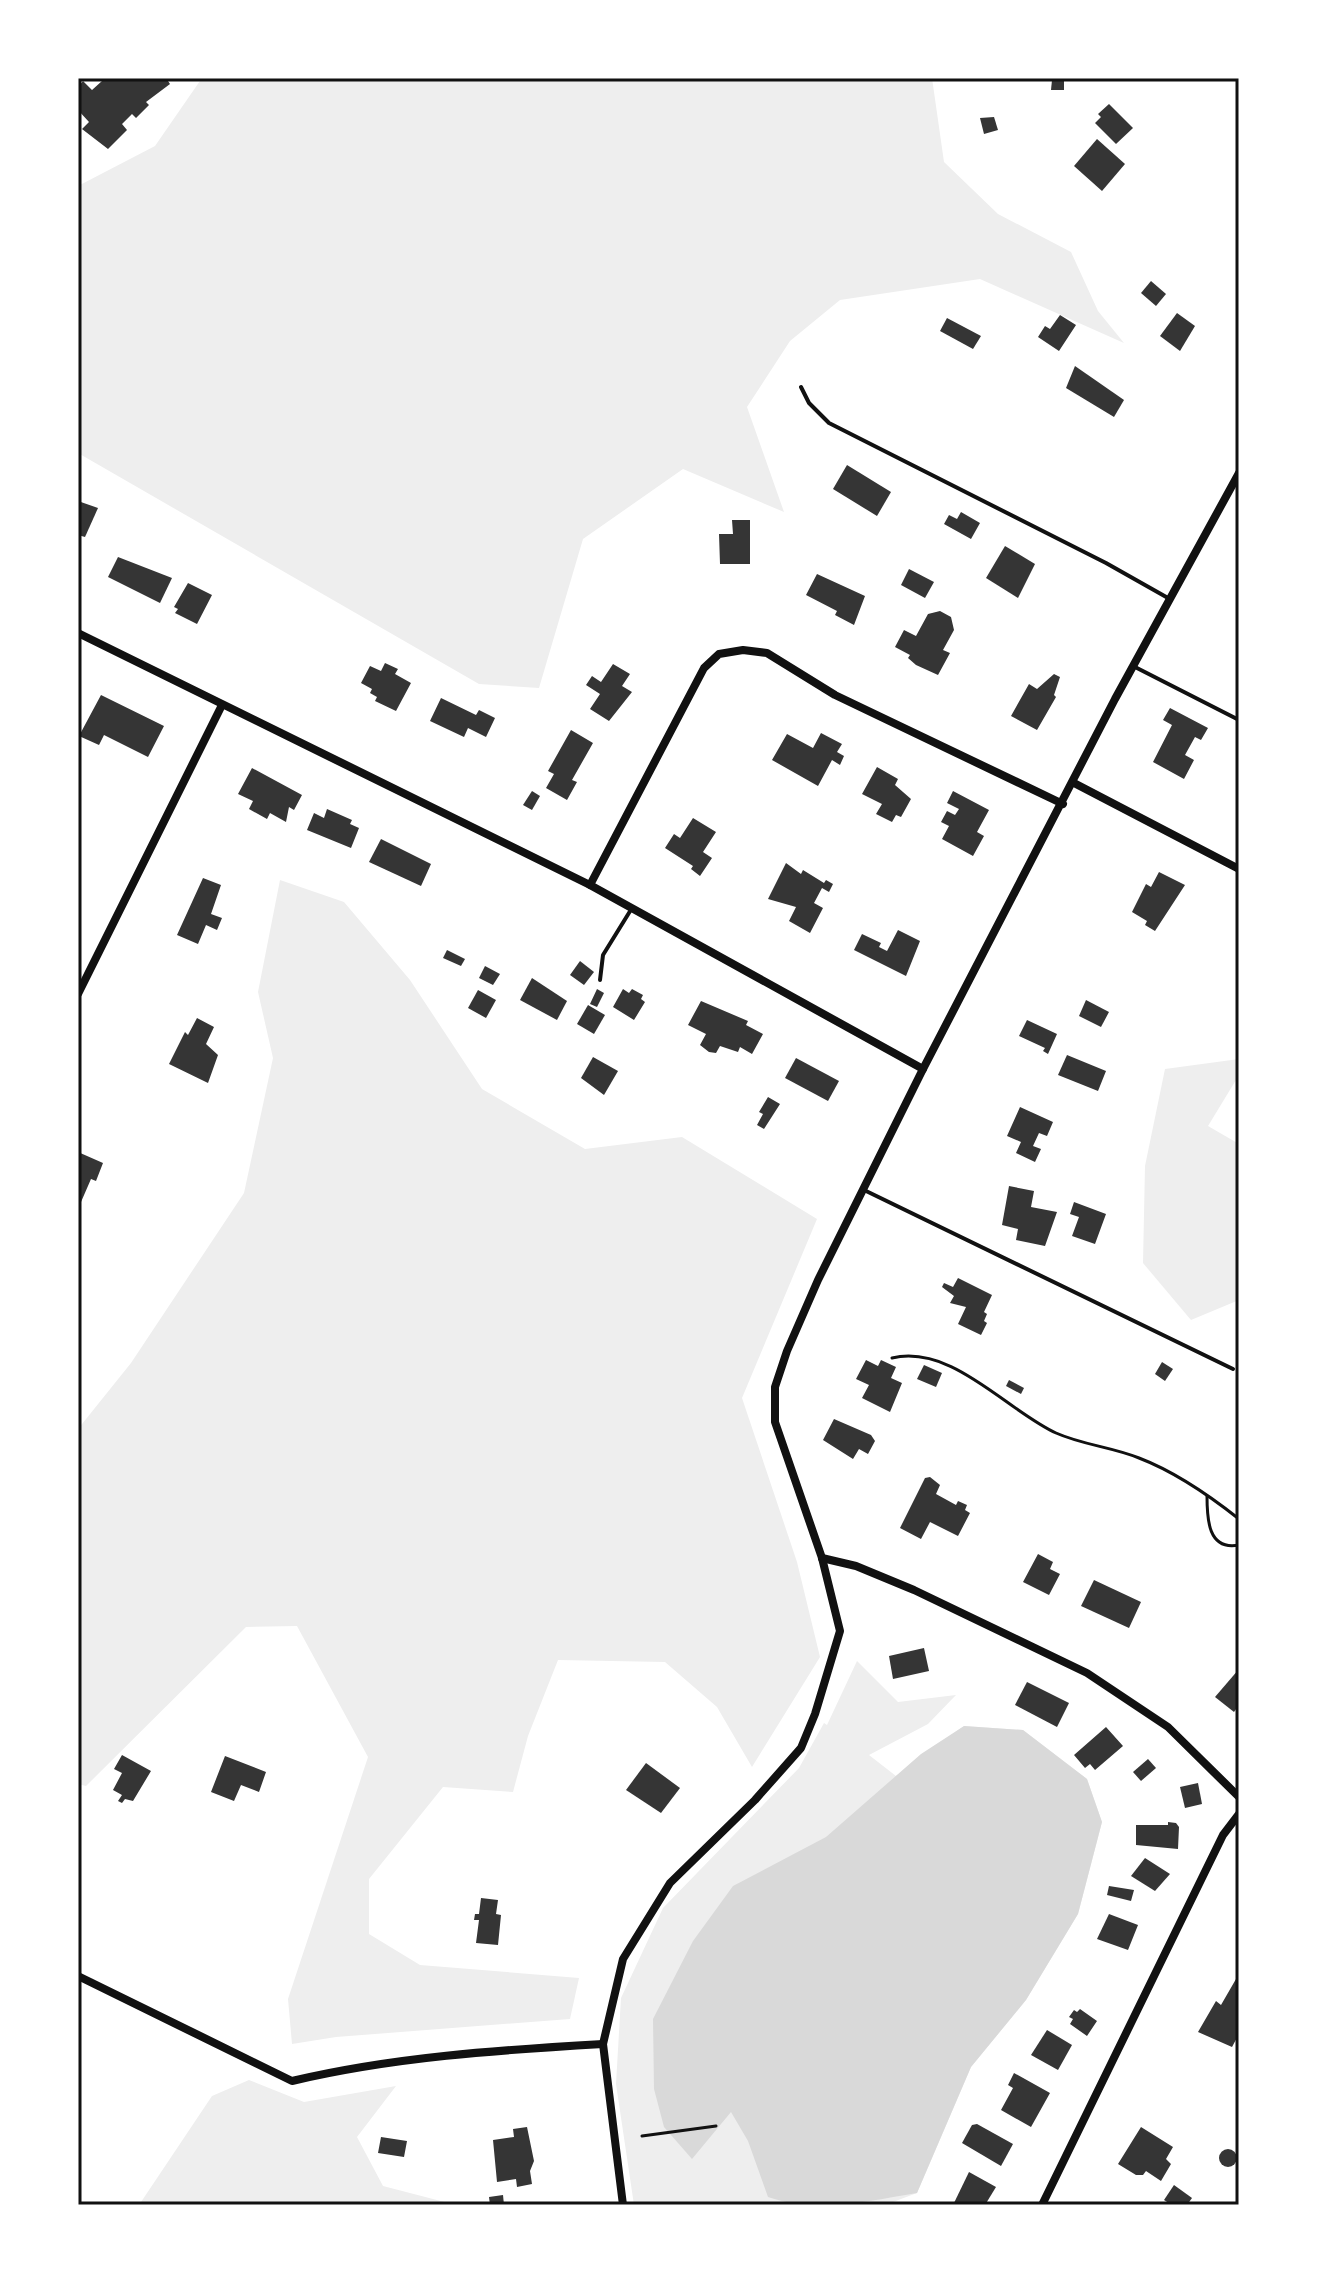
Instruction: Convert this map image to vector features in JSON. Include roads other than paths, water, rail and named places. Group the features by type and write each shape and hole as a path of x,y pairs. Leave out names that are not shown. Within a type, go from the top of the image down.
{"street":[{"path":"623,2205 603,2044 623,1959 670,1883 755,1800 801,1748 815,1714 840,1631 822,1558 775,1422 775,1387 818,1280 923,1069 1133,666 1239,473"},
{"path":"78,633 590,885 923,1069"},
{"path":"590,885 704,668 719,654 743,650 767,653 835,695 1063,804"},
{"path":"78,994 222,705"},
{"path":"1074,783 1239,869"},
{"path":"822,1558 856,1566 914,1590 1087,1673 1168,1727 1239,1797"},
{"path":"1042,2205 1223,1835 1239,1814"},
{"path":"78,1976 292,2081 330,2072 499,2049 603,2044"}],"lane":[{"path":"801,387 809,403 829,423 1106,563 1170,599"},
{"path":"1133,666 1239,720"},
{"path":"600,980 603,955 632,908"},
{"path":"864,1190 1233,1369"}]}
